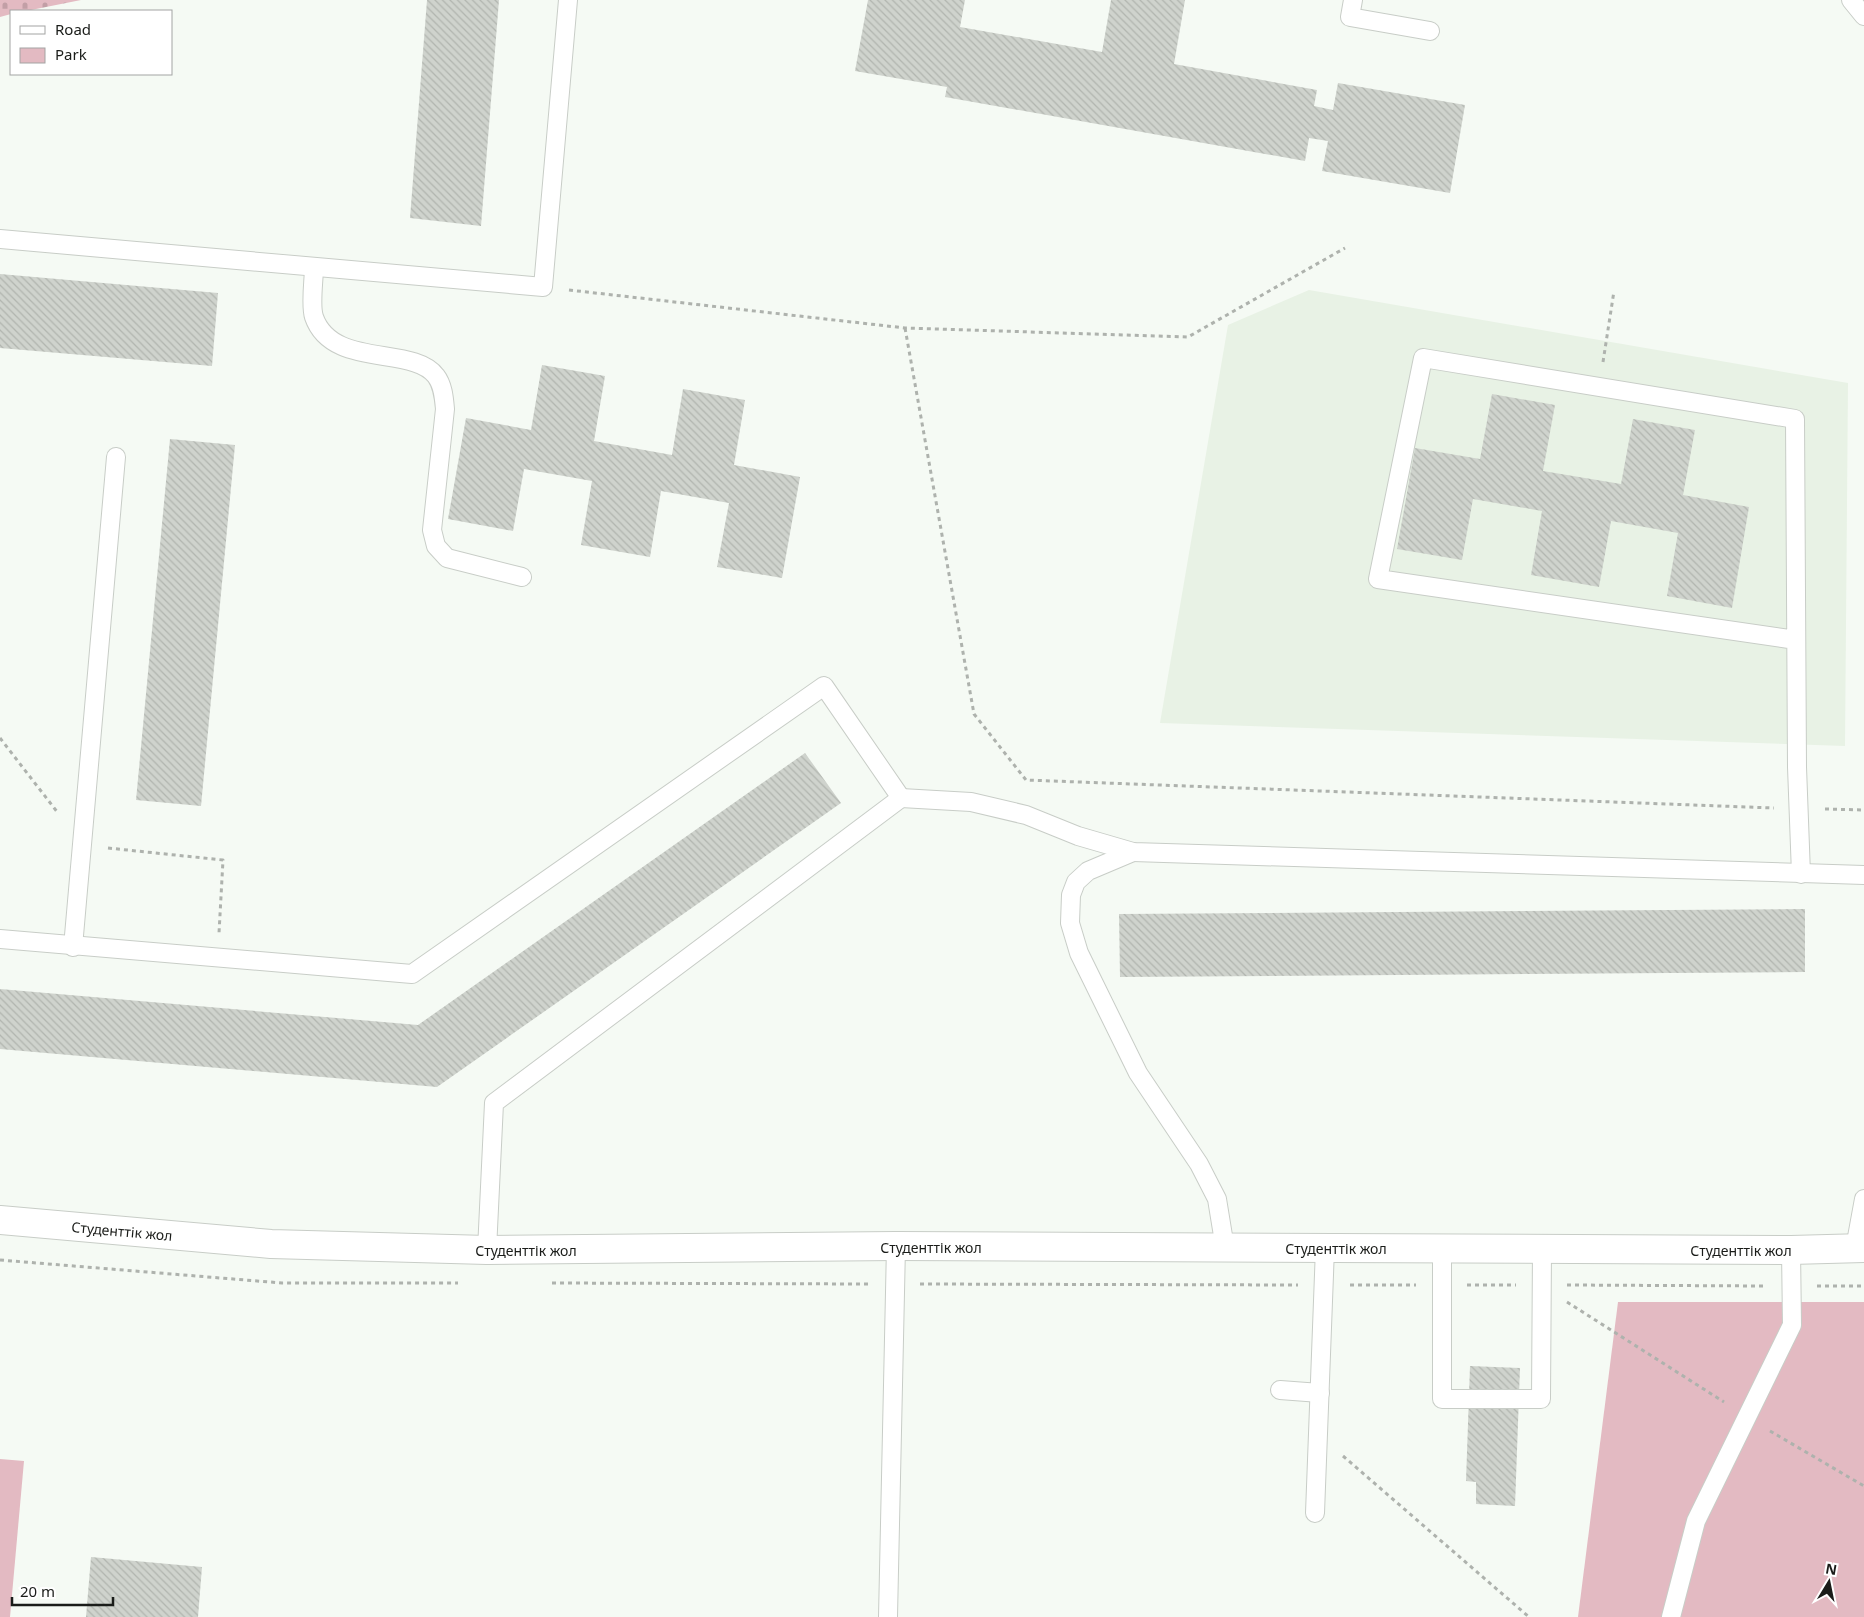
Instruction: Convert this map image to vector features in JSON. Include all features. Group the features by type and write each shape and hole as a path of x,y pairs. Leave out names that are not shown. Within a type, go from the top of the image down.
{"street":[{"name":"Студенттік жол","path":"0,1220 271,1244 486,1250 896,1246 1791,1250 1859,1248"}],"lane":[{"path":"0,238 543,287 568,0"},
{"path":"1353,0 1350,17 1430,31"},
{"path":"1851,0 1864,16"},
{"path":"314,267 313,315 321,330 340,346 418,364 436,375 442,389 445,409 432,530 436,546 447,558 522,577"},
{"path":"1796,640 1378,579 1423,358 1795,419 1798,809 1802,874"},
{"path":"73,946 116,457"},
{"path":"0,939 412,974 824,686 900,798"},
{"path":"486,1250 494,1103 900,798 971,802 1026,815 1078,836 1133,852 1864,875"},
{"path":"1133,852 1088,871 1076,882 1071,895 1070,923 1079,953 1138,1073 1199,1164 1217,1200 1225,1248"},
{"path":"1859,1248 1864,1199"},
{"path":"888,1617 896,1246"},
{"path":"1315,1513 1325,1248"},
{"path":"1442,1249 1442,1399 1541,1399 1542,1249"},
{"path":"1671,1617 1696,1521 1792,1325 1791,1250"},
{"path":"1280,1390 1320,1393"}],"path":[{"path":"543,287 906,328 1188,337 1345,248"},
{"path":"1598,386 1614,291"},
{"path":"906,328 974,714 1026,780 1864,810"},
{"path":"0,738 82,845 223,860 217,958"},
{"path":"0,1260 282,1283 460,1283"},
{"path":"549,1283 1864,1286"},
{"path":"1542,1285 1747,1417 1864,1486"},
{"path":"1318,1435 1529,1617"}],"shaded area":[{"path":"1309,290 1848,383 1845,746 1160,723 1228,325"}],"green space":[{"path":"0,0 81,0 31,10 10,10 10,14 0,17"},
{"path":"1618,1302 1864,1302 1864,1617 1578,1617"},
{"path":"0,1459 24,1461 10,1617 0,1617"}],"building":[{"path":"427,0 499,0 481,226 410,218"},
{"path":"868,0 965,0 960,27 1102,52 1111,0 1185,0 1174,64 1317,90 1314,106 1333,110 1338,83 1465,105 1450,193 1322,171 1328,141 1309,138 1305,161 945,97 947,87 855,71"},
{"path":"0,274 218,293 212,366 0,348"},
{"path":"542,365 605,376 594,441 672,455 683,389 745,400 734,465 800,477 782,578 717,567 729,503 661,491 650,557 581,545 592,481 524,469 513,531 448,519 466,418 531,430"},
{"path":"1492,394 1555,405 1543,471 1621,484 1633,419 1695,430 1683,495 1749,507 1732,608 1667,596 1678,533 1611,521 1599,587 1531,575 1542,511 1473,499 1462,560 1397,549 1415,448 1480,459"},
{"path":"170,439 235,445 201,806 136,800"},
{"path":"805,753 841,803 437,1087 0,1049 0,989 418,1025"},
{"path":"1805,909 1805,972 1120,977 1119,914"},
{"path":"1470,1366 1520,1368 1515,1506 1476,1504 1476,1482 1466,1481"},
{"path":"91,1557 202,1567 198,1617 86,1617"}]}
